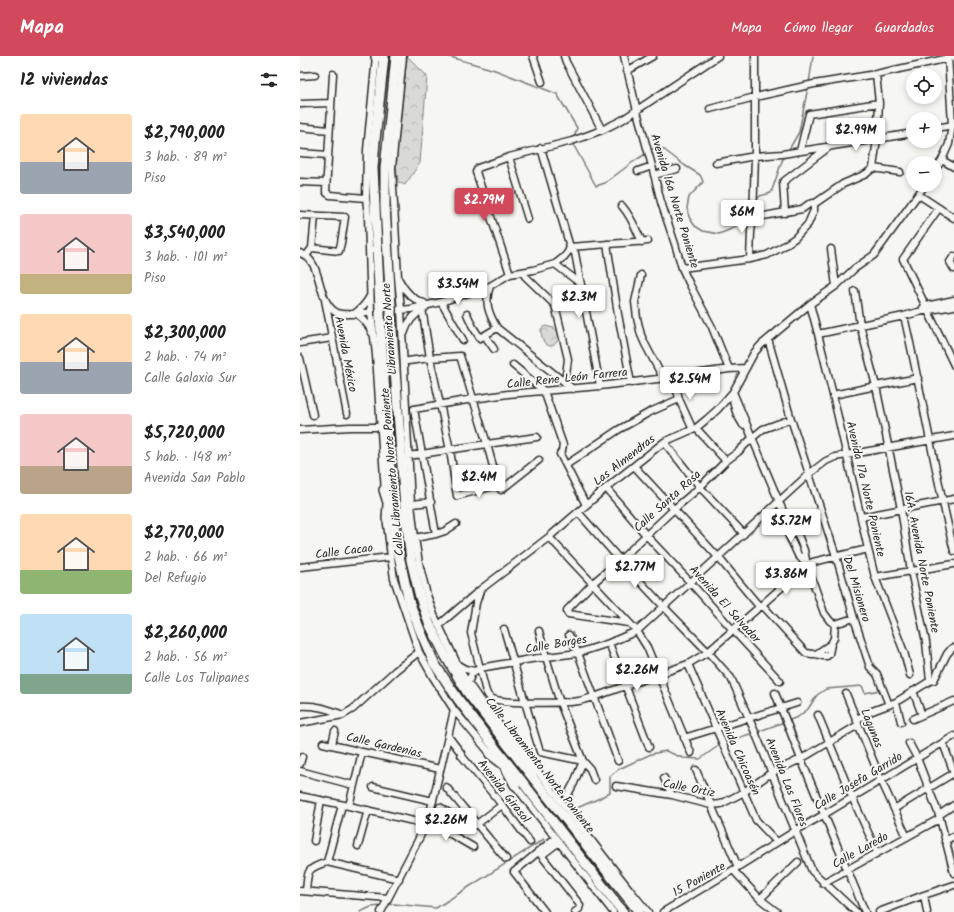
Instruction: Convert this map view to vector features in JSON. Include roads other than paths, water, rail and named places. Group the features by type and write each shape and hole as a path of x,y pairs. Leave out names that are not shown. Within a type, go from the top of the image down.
{"highway":[{"name":"Calle Libramiento Norte Poniente","path":"380,57 373,168 377,312 391,483 390,519 409,601 434,663 493,751 623,912"},
{"name":"Calle Libramiento Norte Poniente","path":"400,58 387,142 385,206 391,310 408,502 411,560 420,597 429,623 445,655 467,692 509,740 564,816 639,912"},
{"path":"388,502 391,483"},
{"path":"384,490 388,502 390,519"},
{"path":"509,740 533,772"},
{"path":"493,751 518,783"},
{"path":"564,816 576,825 602,854"}],"street":[{"path":"533,56 542,82"},
{"path":"564,56 602,130"},
{"name":"Avenida 16a Norte Poniente","path":"624,56 636,110 682,268 712,327 729,369"},
{"path":"627,71 653,56"},
{"path":"510,274 476,172 477,169 509,157 572,141 602,130 622,120 718,56"},
{"path":"750,259 755,156 755,56"},
{"path":"380,57 367,150 366,198 371,294 377,312 374,337 384,490 390,519 391,557 394,580 419,652 433,677 454,710 493,751"},
{"path":"710,109 814,84 876,74 950,57 953,125 949,144 942,160 954,167"},
{"name":"Libramiento Norte","path":"400,58 392,168 408,456 406,480"},
{"path":"333,74 326,191 329,195 366,198"},
{"path":"753,218 785,213 802,209 812,203 814,204 843,184 866,174 873,168 877,140 879,103 876,74"},
{"path":"300,76 315,75"},
{"path":"300,104 332,103"},
{"path":"798,151 809,114 879,103"},
{"path":"942,127 953,125"},
{"path":"300,127 329,130"},
{"path":"716,163 755,156 782,154 877,140 906,134"},
{"path":"785,213 784,182 830,146"},
{"path":"541,148 570,247 575,253 600,386"},
{"path":"300,153 328,155"},
{"path":"509,157 528,219"},
{"path":"638,171 652,166"},
{"path":"873,168 900,172"},
{"path":"654,175 677,169"},
{"path":"300,182 326,183"},
{"name":"Las Almendras","path":"439,625 480,590 549,537 606,488 664,442 694,429 717,410 733,392 754,353 768,339 810,304 836,286 854,269 874,255 921,192"},
{"path":"919,195 954,218"},
{"path":"682,268 750,259 767,255 795,238 808,224 814,210 814,204"},
{"path":"570,247 645,242 622,206"},
{"path":"939,208 903,259 954,365"},
{"path":"300,215 345,217 342,243 339,251 312,248 303,254"},
{"path":"312,248 315,216"},
{"path":"606,244 631,383"},
{"path":"324,298 331,308 338,313 345,314 401,310 432,305 490,286 510,274 555,264 564,257 570,247"},
{"path":"831,248 836,286"},
{"name":"Avenida México","path":"303,254 312,262 324,298 347,414"},
{"path":"954,256 950,262 954,269"},
{"path":"555,264 581,284"},
{"path":"524,272 525,276 555,305 568,359 565,382"},
{"path":"641,275 635,302 637,318 641,336 663,378"},
{"path":"398,277 403,288 422,306 430,358 450,450 456,496 499,488 539,460"},
{"path":"490,286 487,293 487,304 490,315 497,328 573,389"},
{"name":"16A. Avenida Norte Poniente","path":"855,292 860,325 876,386 901,509 911,571 926,642 930,681"},
{"path":"355,314 367,302 371,294"},
{"path":"818,334 904,316 954,300"},
{"path":"442,302 463,340"},
{"name":"Avenida 17a Norte Poniente","path":"810,304 833,395 875,577 904,652 910,676"},
{"path":"402,338 409,322 422,306"},
{"path":"927,308 954,306"},
{"path":"328,321 338,313"},
{"path":"355,314 367,324 374,337"},
{"path":"467,314 480,338 497,328"},
{"path":"904,316 918,378 942,501 954,551"},
{"path":"485,336 494,349"},
{"path":"300,344 332,338"},
{"name":"Del Misionero","path":"768,339 870,667 877,674 889,705"},
{"path":"408,361 460,356 499,488"},
{"path":"300,358 313,415"},
{"path":"513,365 544,391 562,446 562,451 560,454 586,505"},
{"name":"Calle Rene León Farrera","path":"422,454 414,409 473,399 631,383 729,369 746,368"},
{"path":"674,377 679,399 694,429 726,461"},
{"path":"833,395 918,378"},
{"path":"733,392 733,403 737,414 752,438 785,516 789,536 798,555 807,565 824,613 830,621 835,624 854,618"},
{"path":"566,465 618,430 650,412 679,399"},
{"name":"Calle Santa Rosa","path":"629,623 568,614 567,610 593,583 752,438 763,429 792,419"},
{"path":"300,430 380,427"},
{"name":"Calle Borges","path":"457,665 465,669 478,670 514,662 578,653 609,644 637,631 809,474 826,461 835,457 954,436"},
{"path":"408,456 537,437"},
{"path":"664,442 700,487 744,534"},
{"path":"422,454 436,534"},
{"path":"634,466 718,557 758,605 765,608 806,653 816,654 831,644 834,638 835,624"},
{"name":"Avenida El Salvador","path":"606,488 646,535 780,681"},
{"path":"862,517 954,499"},
{"path":"431,502 408,502 419,563 427,595 457,665 468,683 509,740"},
{"name":"Avenida Las Flores","path":"578,512 620,560 731,678 812,871 823,883 856,912"},
{"path":"415,538 445,531 456,524"},
{"path":"549,537 637,631 647,647 690,753"},
{"path":"480,590 476,602 471,633 478,670 490,697 496,700 525,702 560,703 579,701 688,664 708,652 807,565 813,562 868,548"},
{"name":"Calle Cacao","path":"300,567 391,557"},
{"path":"875,577 954,564"},
{"path":"504,629 540,752 582,761"},
{"path":"539,631 560,703 582,761 590,769 594,780"},
{"path":"569,635 578,653 618,761"},
{"path":"609,644 648,747"},
{"path":"930,681 934,680 946,654 954,648"},
{"path":"300,723 343,715 353,709 396,670 419,652"},
{"name":"Avenida Chicoasén","path":"688,664 756,820 777,842"},
{"path":"468,683 470,677 478,670"},
{"name":"Calle Ortiz","path":"616,786 672,795 712,805 721,804 744,792 771,773 829,743 858,723 860,718 867,713 896,702 930,681"},
{"path":"913,691 922,715"},
{"path":"775,693 866,912"},
{"name":"Lagunas","path":"846,694 881,780 907,837"},
{"path":"913,720 954,701"},
{"path":"896,702 901,722"},
{"path":"684,738 797,703"},
{"path":"300,706 309,705 322,707 343,715"},
{"path":"382,912 427,822 454,710"},
{"path":"818,715 852,797 877,852"},
{"path":"332,744 335,731"},
{"name":"Calle Josefa Garrido","path":"735,868 795,830 825,814 954,736"},
{"name":"Avenida Girasol","path":"448,739 461,753 461,755 530,842"},
{"path":"909,742 929,788 939,817 954,873"},
{"name":"Calle Gardenias","path":"323,743 440,769"},
{"path":"894,809 954,773 942,743"},
{"path":"327,862 353,785 362,752"},
{"path":"300,764 302,757"},
{"path":"567,796 574,783 582,761"},
{"path":"696,770 712,805 735,868"},
{"path":"300,772 353,785"},
{"path":"533,772 602,854 648,912"},
{"path":"664,778 672,795"},
{"path":"518,783 557,840 613,912"},
{"path":"373,787 433,801"},
{"path":"446,788 506,858"},
{"path":"300,796 427,822 473,847"},
{"path":"314,841 321,800"},
{"path":"440,807 470,827 477,824 502,805"},
{"name":"Calle Laredo","path":"823,883 877,852 907,837 939,817 954,805"},
{"path":"358,846 368,810"},
{"path":"945,841 954,836"},
{"path":"545,912 514,872 557,840"},
{"path":"540,853 580,905 579,909 575,912"},
{"path":"387,901 303,891 311,868 327,862 399,879"},
{"path":"760,898 798,862"},
{"name":"15 Poniente","path":"663,912 735,868 760,898 777,912"},
{"path":"878,912 954,885"},
{"path":"924,895 928,912"}],"waterway":[{"path":"447,56 495,70 557,94 577,128 574,138"},
{"path":"809,83 813,56"},
{"path":"788,151 799,132 808,87"},
{"path":"573,142 596,186 605,183 647,153"},
{"path":"650,151 658,145 700,175 703,182 689,197 687,208 689,217 695,226 703,231 719,234 734,228 751,205"},
{"path":"755,201 760,196 771,193 785,156"},
{"path":"787,721 798,717 808,709 817,695 826,689 862,686 865,693 880,690"},
{"path":"757,732 784,722"},
{"path":"725,742 753,733"},
{"path":"577,808 610,792 610,776 619,769 651,754 666,751 683,758 700,759 721,744"},
{"path":"387,905 394,904 436,908 544,839"},
{"path":"360,912 371,907 381,906"}]}
